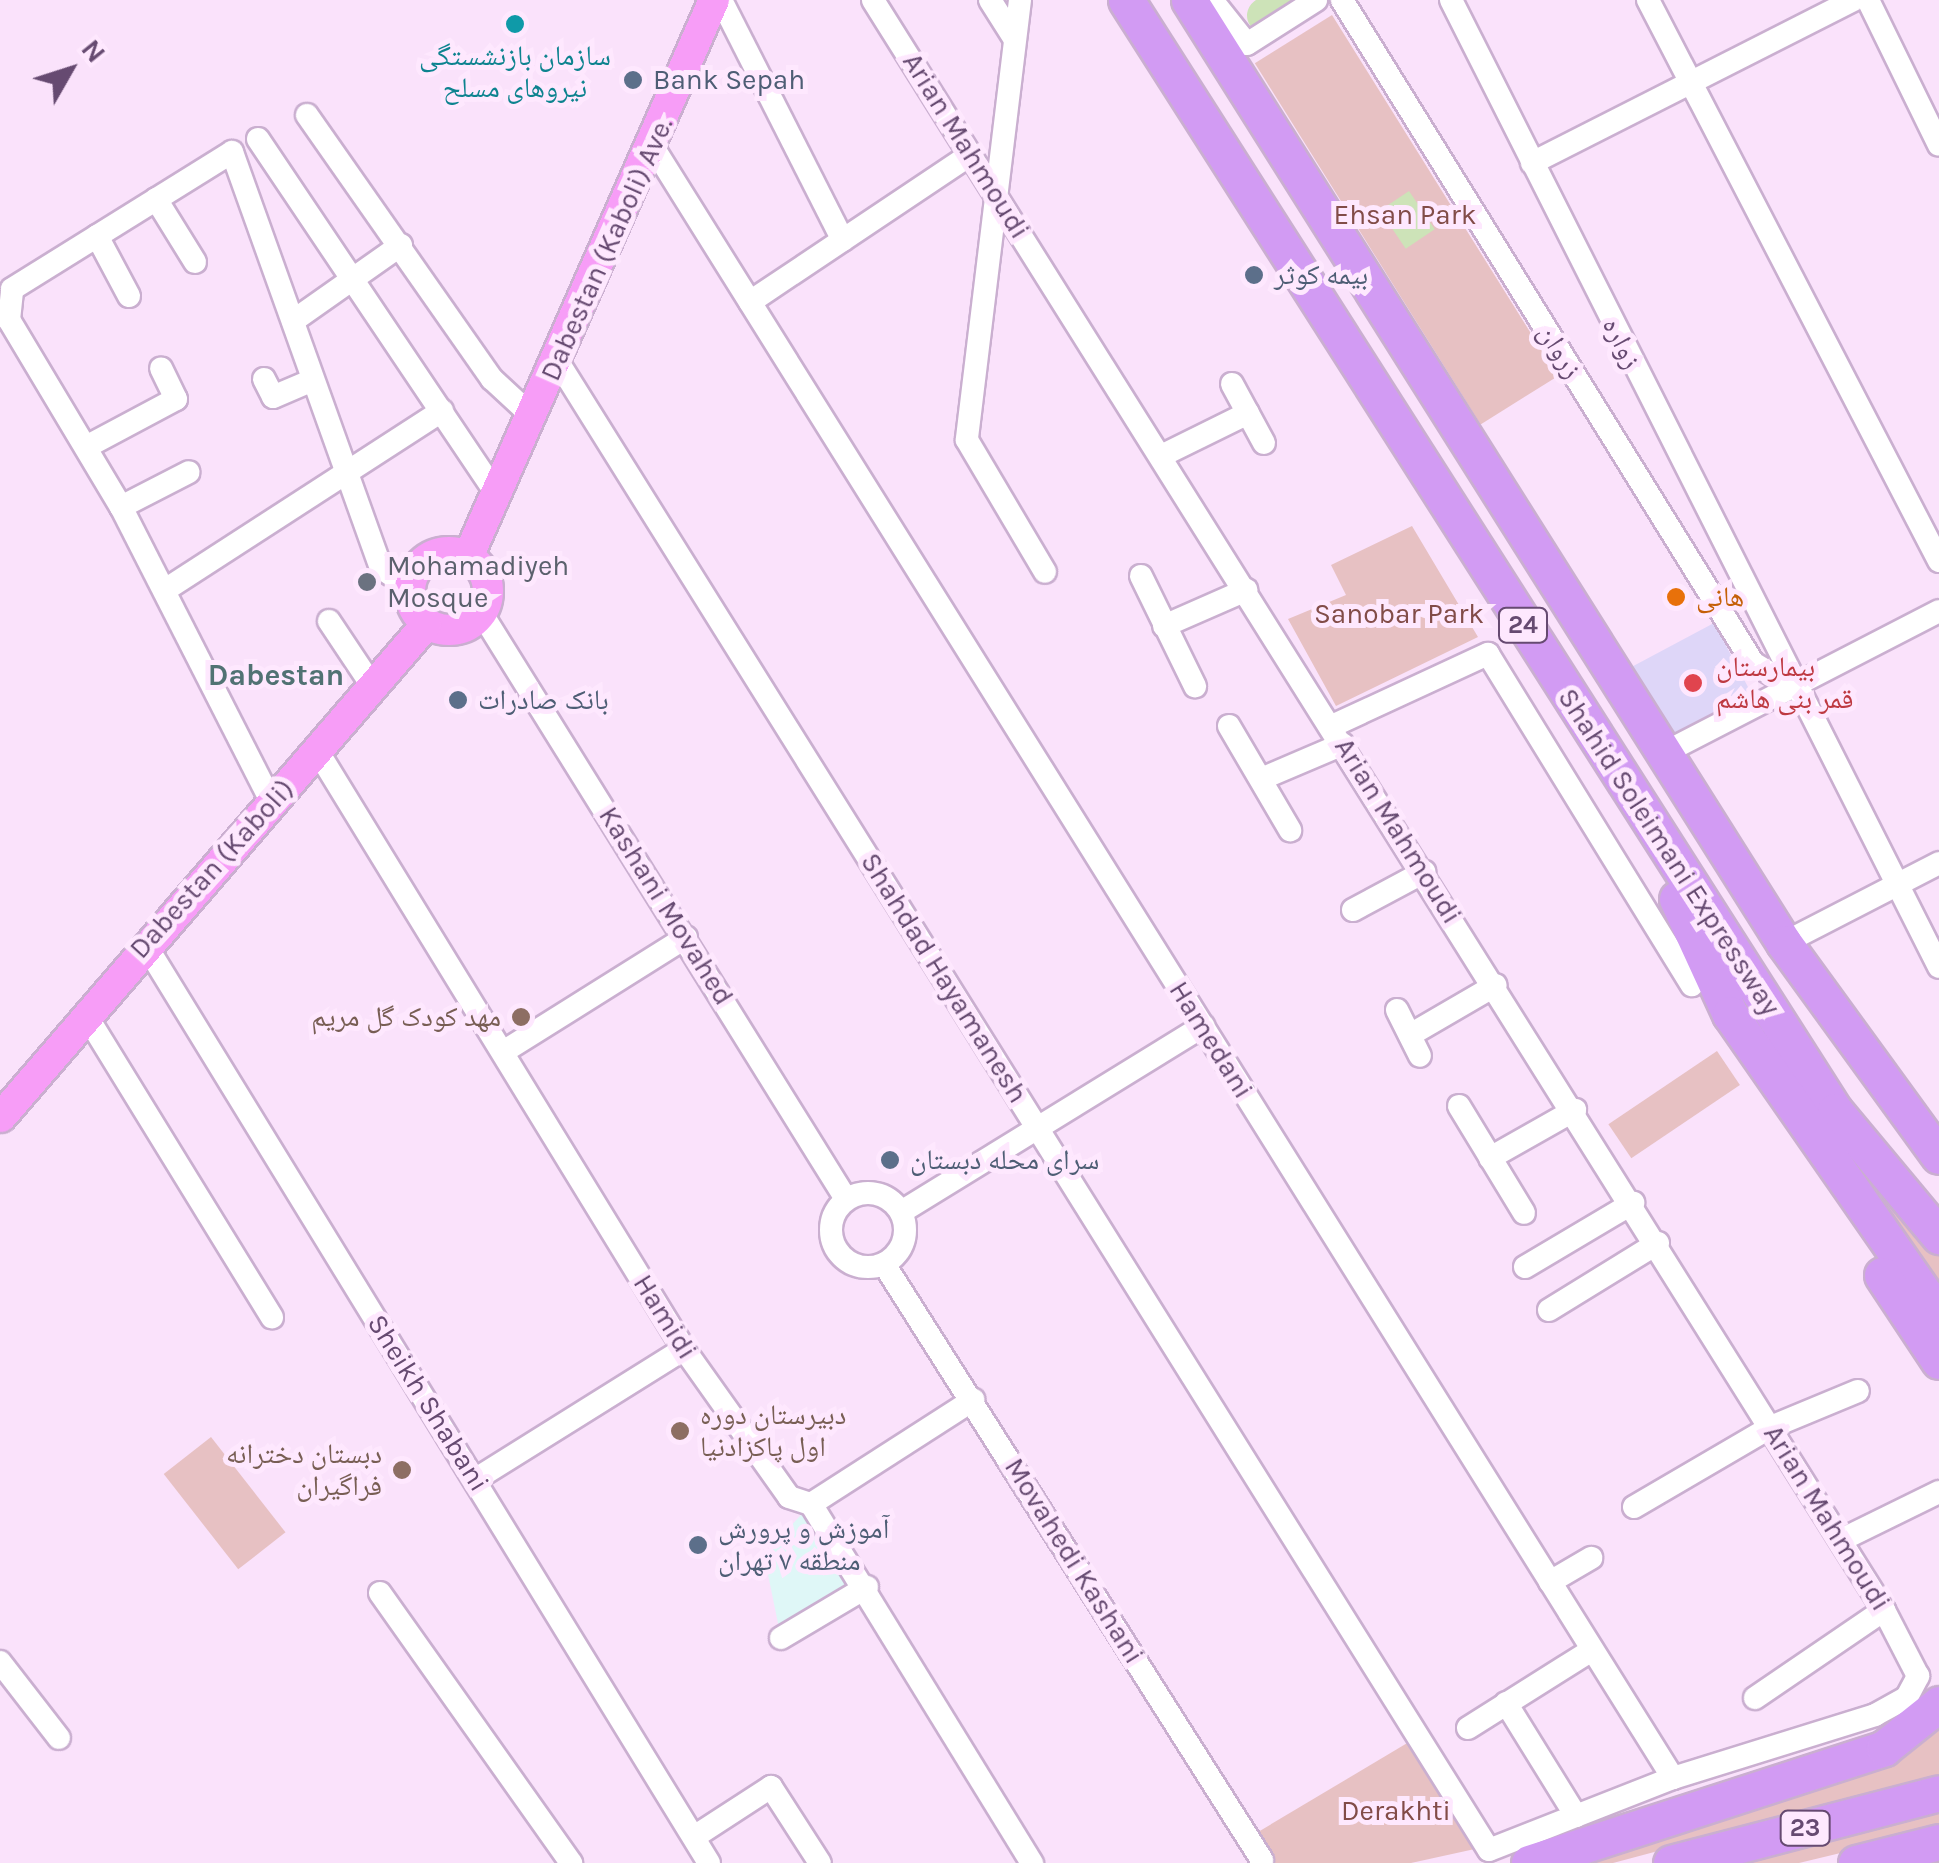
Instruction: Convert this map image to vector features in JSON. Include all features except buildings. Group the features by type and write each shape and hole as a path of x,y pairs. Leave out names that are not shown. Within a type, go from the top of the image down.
{"highway":[{"name":"Shahid Soleimani Expressway","path":"1126,0 1836,1112 1939,1236"},
{"name":"Shahid Soleimani Expressway","path":"1190,0 1784,943 1939,1156"},
{"path":"1622,780 1730,1014 1939,1315"},
{"path":"1762,1061 1848,1224 1939,1361"},
{"path":"1530,1863 1884,1748 1939,1704"},
{"name":"23","path":"1671,1863 1939,1793"},
{"name":"23","path":"1856,1863 1939,1842"}],"main road":[{"name":"Dabestan (Kaboli) Ave.","path":"498,496 717,0"},
{"path":"468,557 498,496"},
{"path":"433,555 468,557 488,584 482,614 454,630 426,624 412,605 409,587 433,555"},
{"name":"Dabestan (Kaboli)","path":"2,1117 144,944 318,752 426,624"}],"street":[{"path":"717,0 842,240"},
{"name":"Arian Mahmoudi","path":"873,0 1634,1203 1884,1610 1915,1667 1918,1676 1907,1697 1875,1715 1673,1778"},
{"path":"990,0 1014,38"},
{"path":"1020,0 1000,199 967,440 1046,572"},
{"path":"1212,0 1246,44 1316,0"},
{"name":"زروان","path":"1342,0 1754,663 1793,687"},
{"name":"زواره","path":"1452,0 1793,687 1896,885"},
{"path":"1648,0 1939,561"},
{"path":"1532,163 1854,0"},
{"path":"1868,0 1939,145"},
{"path":"307,114 492,379 533,416"},
{"path":"258,139 498,496"},
{"name":"Hamedani","path":"653,147 1673,1778"},
{"path":"272,803 121,507 9,320 12,288 232,152 344,476 381,568 409,587"},
{"path":"750,302 971,154"},
{"path":"156,199 195,262"},
{"path":"96,236 129,296"},
{"path":"293,321 401,246"},
{"name":"Shahdad Hayamanesh","path":"558,362 1489,1850 1576,1816"},
{"path":"86,447 176,399 161,368"},
{"path":"264,379 272,397 313,380"},
{"path":"1232,384 1264,443"},
{"path":"165,590 442,411"},
{"path":"1162,456 1248,413"},
{"path":"121,507 189,472"},
{"path":"1141,576 1195,686"},
{"path":"1164,626 1246,590"},
{"path":"1664,753 1939,612"},
{"name":"Kashani Movahed","path":"482,614 846,1199"},
{"path":"329,622 373,687"},
{"path":"1261,779 1488,654 1692,985"},
{"path":"1228,726 1290,830"},
{"name":"Hamidi","path":"318,752 684,1350 789,1497 811,1504 867,1587 1032,1863"},
{"path":"1784,943 1939,864"},
{"path":"1353,910 1424,872"},
{"path":"1896,885 1939,966"},
{"path":"502,1052 686,938"},
{"name":"Sheikh Shabani","path":"144,944 709,1863"},
{"path":"1410,1035 1496,985"},
{"path":"1397,1010 1420,1056"},
{"path":"86,1015 272,1318"},
{"path":"901,1212 1203,1026"},
{"path":"1459,1106 1524,1213"},
{"path":"1490,1158 1575,1110"},
{"path":"870,1192 901,1212 905,1236 884,1264 860,1266 833,1244 832,1220 846,1199 870,1192"},
{"path":"1525,1267 1634,1203"},
{"path":"1549,1310 1658,1243"},
{"name":"Movahedi Kashani","path":"884,1264 1262,1860"},
{"path":"476,1479 684,1350"},
{"path":"1634,1507 1771,1428 1858,1392"},
{"path":"811,1504 973,1400"},
{"path":"1841,1540 1939,1492"},
{"path":"1550,1582 1591,1558"},
{"path":"781,1638 867,1587"},
{"path":"380,1593 570,1863"},
{"path":"1754,1698 1884,1610"},
{"path":"1468,1728 1592,1650"},
{"path":"0,1662 60,1738"},
{"path":"1506,1703 1576,1816 1673,1778"},
{"path":"694,1837 771,1787 820,1863"}],"shaded area":[{"path":"1409,191 1435,229 1406,249 1380,211"},
{"name":"بیمارستان قمر بنی هاشم","path":"1714,623 1753,697 1670,741 1631,667"},
{"path":"811,1504 864,1584 781,1638 764,1555"}],"green space":[{"name":"Ehsan Park","path":"1332,15 1558,376 1481,424 1255,63"},
{"name":"Sanobar Park","path":"1412,526 1478,637 1336,706 1288,619 1346,595 1331,565"},
{"path":"1730,969 1939,1248 1939,1294 1750,1025"},
{"path":"1717,1051 1740,1085 1631,1158 1608,1124"},
{"path":"211,1437 285,1532 238,1569 164,1474"},
{"path":"1939,1715 1939,1776 1613,1863 1556,1863"},
{"name":"Derakhti","path":"1414,1739 1484,1847 1411,1863 1272,1863 1253,1835"},
{"path":"1939,1810 1939,1827 1853,1850 1799,1863 1733,1863"}],"waterway":[{"path":"1264,15 1283,0"}],"place":[{"name":"سازمان بازنشستگی نیروهای مسلح","path":"515,24"},
{"name":"Bank Sepah","path":"633,80"},
{"name":"بیمه کوثر","path":"1254,275"},
{"name":"Mohamadiyeh Mosque","path":"367,582"},
{"name":"هانی","path":"1676,597"},
{"name":"بیمارستان قمر بنی هاشم","path":"1693,683"},
{"name":"بانک صادرات","path":"458,700"},
{"name":"مهد کودک گل مریم","path":"521,1017"},
{"name":"سرای محله دبستان","path":"890,1160"},
{"name":"دبیرستان دوره اول پاکزادنیا","path":"680,1431"},
{"name":"دبستان دخترانه فراگیران","path":"402,1470"},
{"name":"آموزش و پرورش منطقه ۷ تهران","path":"698,1545"}],"district":[{"name":"Dabestan","path":"276,675"}]}
